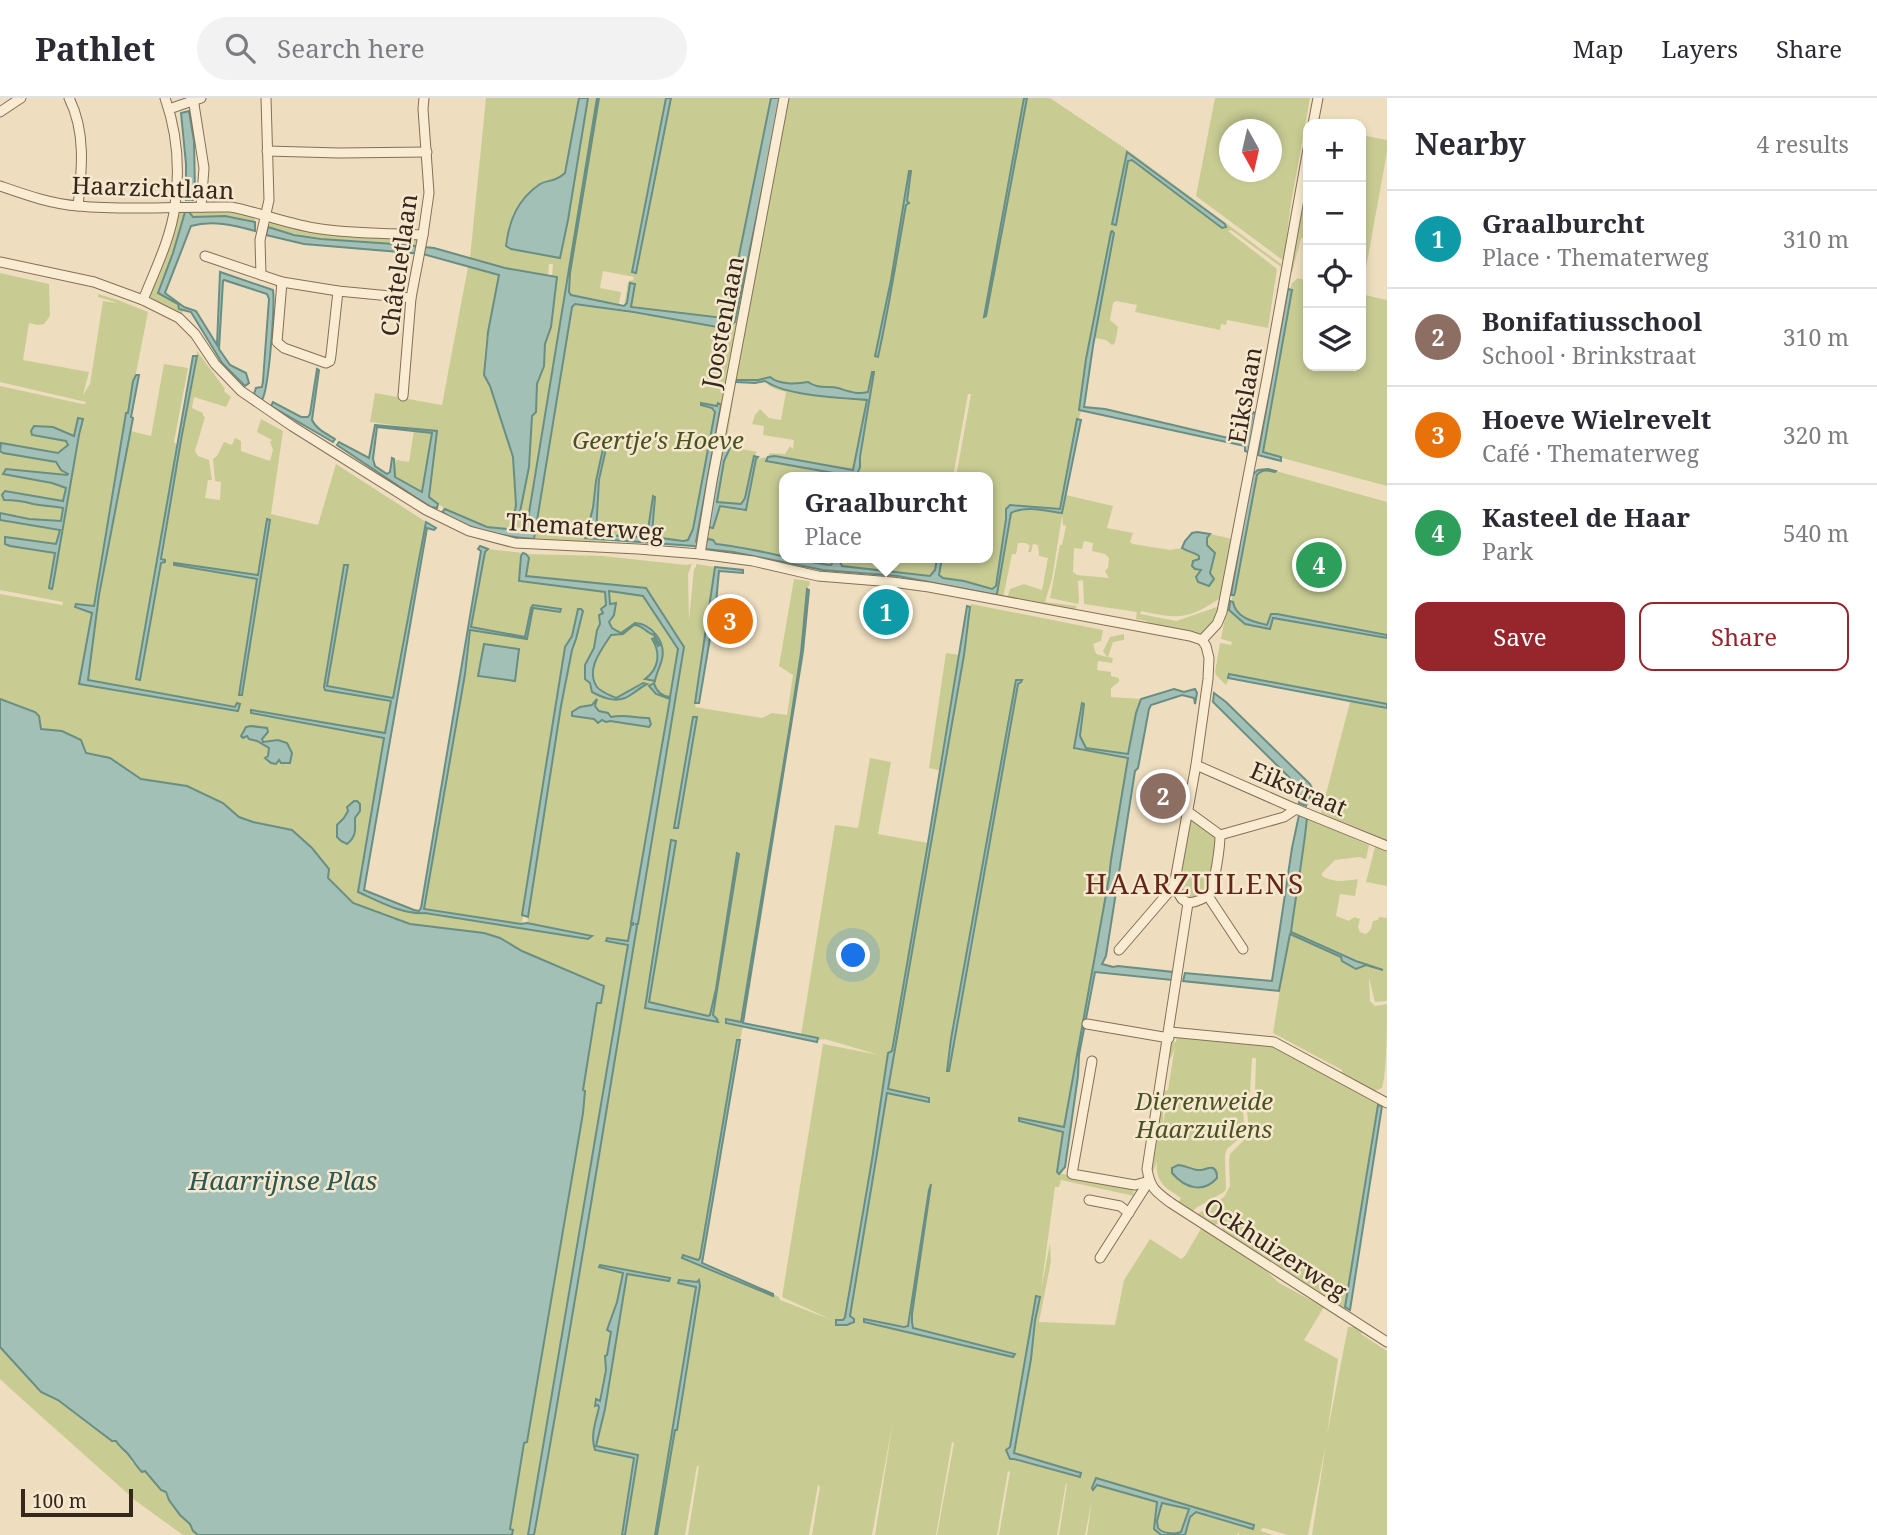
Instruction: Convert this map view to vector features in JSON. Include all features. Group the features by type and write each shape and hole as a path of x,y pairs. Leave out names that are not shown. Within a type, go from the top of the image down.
{"street":[{"path":"0,112 21,98"},
{"path":"69,98 77,117 82,143 78,206"},
{"path":"143,300 165,244 175,208 176,150 165,98"},
{"path":"261,275 260,240 269,200 266,98"},
{"name":"Châteletlaan","path":"403,396 411,298 429,193 422,109 424,98"},
{"name":"Joostenlaan","path":"701,548 784,98"},
{"path":"1314,119 1318,98"},
{"path":"169,109 196,99 204,169 201,206"},
{"path":"267,151 427,152"},
{"name":"Eikslaan","path":"1202,640 1217,624 1222,612 1303,177"},
{"name":"Haarzichtlaan","path":"0,186 39,199 78,206 231,207 295,225 422,239"},
{"path":"205,256 282,282 411,298"},
{"name":"Thematerweg","path":"0,262 94,282 143,300 179,318 195,334 227,378 263,407 445,520 469,531 515,543 638,549 701,548 818,576 929,587 1202,640"},
{"path":"282,282 277,342 284,348 326,363 330,361 338,291"},
{"path":"1119,950 1174,886 1196,765 1210,666 1208,652 1202,640"},
{"name":"Eikstraat","path":"1196,765 1387,846"},
{"path":"1220,835 1284,817 1296,809"},
{"path":"1187,811 1220,835"},
{"path":"1174,886 1188,903 1208,896 1220,835"},
{"path":"1208,896 1243,949"},
{"path":"1100,1258 1149,1181 1147,1169 1188,903"},
{"path":"1087,1024 1169,1035 1274,1042 1387,1103"},
{"path":"1092,1061 1072,1174 1135,1185 1149,1181"},
{"name":"Ockhuizerweg","path":"1149,1181 1157,1192 1178,1208 1387,1342"},
{"path":"1089,1200 1120,1206 1129,1213"}],"green space":[{"path":"486,98 579,98 565,173 540,184 529,193 508,229 568,220 588,98 597,98 525,532 487,527 443,509 430,499 437,431 370,422 375,393 442,405 468,267 499,275 487,333 486,377 513,458 516,505 514,516 519,517 529,467 537,384 544,365 545,344 551,327 557,278 552,276 553,264 549,264 548,276 470,258"},
{"path":"599,98 666,98 632,272 671,98 771,98 733,292 724,319 631,307 635,285 630,284 627,303 624,306 628,283 634,277 603,271 600,288 621,292 619,304 571,295 569,292"},
{"name":"Geertje's Hoeve","path":"781,98 1024,98 985,317 1027,98 1050,98 1126,149 1281,264 1281,267 1231,230 1228,231 1277,269 1268,328 1227,320 1226,325 1221,324 1220,330 1135,312 1137,305 1116,301 1113,303 1110,320 1118,327 1115,343 1112,345 1106,340 1095,338 1114,233 1060,509 1010,505 1006,509 996,586 992,589 939,575 941,563 993,563 993,472 957,472 971,394 968,394 954,472 858,472 874,372 868,392 860,393 808,382 783,383 770,377 736,380 726,446 708,527 712,528 720,506 746,510 756,459 768,457 770,453 785,454 790,446 793,449 794,440 763,435 764,426 752,424 760,409 769,418 781,420 786,392 769,384 806,395 867,400 853,470 775,456 767,461 830,472 779,472 779,556 739,546 716,544 708,539 706,543 696,542 721,405 702,403 701,405 715,411 693,529 688,540 654,538 653,496 647,537 596,533 606,436 592,513 586,531 592,540 608,540 605,543 534,539 572,306 575,304 723,328 739,297"},
{"path":"1215,98 1310,98 1306,119 1303,119 1303,137 1285,251 1303,156 1303,238 1292,273 1284,255 1284,261 1196,196"},
{"path":"1366,136 1387,140 1366,268"},
{"path":"233,211 254,215 255,222 225,216 183,216 164,295 184,309 181,316 150,297 177,212"},
{"path":"271,222 298,229 415,238 418,246 305,236 268,227"},
{"path":"0,273 49,284 50,316 44,324 29,323 23,360 89,372 83,395 90,384 103,301 118,303 98,297 98,294 148,312 126,413 94,607 76,604 75,607 92,612 80,684 238,711 237,704 235,707 89,680 99,596 131,431 151,436 164,364 188,368 174,442 177,445 176,454 136,679 159,581 197,351 231,397 226,407 194,397 192,408 203,413 205,417 195,451 198,456 209,460 212,480 208,480 205,498 220,500 221,482 215,481 213,459 224,442 232,445 235,438 241,441 241,451 270,461 272,440 257,432 261,419 283,431 271,514 318,525 336,464 426,522 393,699 327,687 348,565 344,565 324,687 325,690 392,701 385,733 252,710 251,713 384,738 358,892 391,907 408,912 588,939 592,936 527,923 561,706 583,611 577,613 572,636 565,647 522,924 424,909 465,674 470,630 527,639 533,608 560,612 533,605 525,637 471,627 485,551 488,549 523,553 519,581 605,592 606,605 585,674 585,679 598,695 608,700 629,697 645,684 616,698 599,690 594,678 594,668 598,652 611,635 624,634 634,625 654,635 660,646 653,639 657,660 654,670 646,679 655,681 661,643 650,630 639,624 635,623 621,633 612,628 609,622 614,615 616,603 610,604 608,591 643,596 678,649 628,941 607,938 607,941 629,945 528,1535 512,1535 513,1530 510,1530 583,1113 583,1091 600,1003 601,984 522,951 500,938 484,933 410,924 353,903 328,877 253,822 239,817 223,803 187,786 141,779 110,758 86,753 46,729 41,729 39,716 0,699 0,594 62,605 63,602 0,590 0,520 60,530 57,544 10,546 55,553 49,588 83,419 74,436 53,427 34,427 31,431 66,441 69,445 58,453 1,443 0,445 0,386 83,404 86,402 0,382","holes":["270,519 242,695 239,694 258,578 174,565 175,563 258,576 267,520"]},
{"path":"1298,278 1303,280 1303,371 1366,371 1366,295 1387,300 1387,486 1263,453 1292,283"},
{"path":"414,430 432,432 433,436 422,493 394,476 396,460 409,462"},
{"path":"726,446 757,452 741,504 717,502 724,461 729,452"},
{"path":"0,451 56,463 68,474 4,474 66,488 64,501 5,491 4,500 63,508 62,521 29,519 0,513"},
{"path":"1267,470 1387,502 1387,840 1321,813 1350,702 1229,678 1226,685 1215,672 1220,643 1231,645 1232,642 1221,639 1226,612 1229,609 1238,616 1232,605 1232,596 1257,475"},
{"path":"1066,495 1113,506 1107,528 1133,533 1130,542 1133,544 1170,550 1182,548 1195,554 1199,556 1201,572 1210,573 1215,554 1207,545 1210,534 1232,539 1219,599 1199,611 1182,616 1141,611 1140,614 1176,621 1219,605 1216,619 1203,633 1196,634 1147,624 1147,621 1136,619 1137,612 1084,604 1083,580 1078,581 1078,604 1050,598 1066,526 1063,525 1062,516 1052,579 1045,602 1077,606 1073,611 1007,599 1010,589 1024,584 1042,590 1048,558 1039,556 1038,545 1033,544 1031,552 1028,552 1030,546 1018,543 1016,554 1012,554 1003,598 978,592 997,594 1011,513 1030,509 1062,513","holes":["1084,541 1093,543 1092,551 1105,554 1109,558 1105,571 1109,578 1077,575 1073,572 1074,548 1082,549"]},
{"path":"526,554 603,556 692,564 688,574 689,620 696,564 715,567 695,707 762,718 772,713 787,715 793,675 779,666 794,579 809,581 790,725 741,1023 727,1020 727,1023 743,1026 740,1040 737,1041 700,1259 684,1255 682,1258 832,1320 782,1297 823,1044 879,1055 801,1035 835,825 858,828 870,758 891,762 878,834 928,843 892,1051 888,1054 845,1317 836,1322 854,1319 850,1317 887,1092 929,1101 929,1097 888,1090 971,604 1103,630 1101,641 1093,644 1096,654 1107,657 1103,651 1110,637 1124,634 1124,640 1113,642 1108,657 1113,658 1112,663 1098,661 1097,670 1111,672 1111,676 1119,678 1119,682 1111,688 1111,697 1141,699 1128,754 1086,748 1080,736 1083,703 1074,748 1128,758 1064,1127 1020,1118 1019,1121 1063,1132 1057,1172 1133,1190 1134,1196 1061,1180 1059,1187 1055,1187 1041,1290 1050,1243 1051,1261 1039,1322 1115,1325 1124,1280 1150,1239 1181,1259 1202,1227 1261,1266 1279,1283 1324,1307 1304,1340 1338,1359 1327,1435 1348,1327 1353,1327 1349,1322 1362,1331 1361,1334 1387,1351 1387,1535 1312,1535 1326,1444 1308,1535 1288,1535 1262,1528 1261,1531 1273,1535 1239,1535 1239,1532 1237,1535 1185,1535 1190,1517 1196,1512 1253,1529 1254,1525 1098,1478 1093,1489 1097,1484 1158,1502 1154,1521 1158,1534 1161,1535 1087,1535 1092,1500 1085,1535 1059,1535 1066,1483 1057,1535 999,1535 1010,1472 1008,1471 997,1535 937,1535 954,1443 952,1442 936,1535 875,1535 893,1421 872,1535 812,1535 820,1486 818,1485 809,1535 688,1535 697,1466 685,1535 657,1535 677,1429 697,1282 679,1280 679,1283 696,1287 655,1535 625,1535 636,1457 633,1460 622,1535 534,1535 684,647 646,588 526,576 529,558","holes":["1021,682 1018,684 949,1071 951,1039 1015,685","672,840 676,841 649,1002 708,1016 716,989 737,853 713,1016 718,1022 645,1007","930,1187 912,1314 913,1329 1014,1354 997,1354 864,1320 908,1326","600,1265 668,1281 627,1273 605,1409 596,1446 636,1454 636,1457 595,1450 595,1422 610,1343 611,1332 607,1330 623,1273","1036,1296 1040,1297 1014,1453 1080,1473 1080,1477 1010,1459 1006,1450 1010,1447"]},
{"path":"819,563 936,563 931,576"},
{"path":"946,653 960,655 939,770 929,768"},
{"path":"1307,818 1369,845 1366,859 1359,857 1335,860 1322,873 1322,876 1335,881 1358,879 1355,896 1340,894 1336,916 1349,921 1354,917 1360,919 1360,932 1366,934 1373,921 1379,917 1387,918 1387,1001 1375,1002 1369,978 1370,1001 1375,1006 1387,1004 1384,1080 1382,1088 1372,1092 1341,1075 1342,1070 1273,1033 1289,934 1341,957 1355,969 1369,965 1290,932"},
{"path":"1191,821 1199,823 1217,837 1204,895 1190,901 1177,889 1187,825"},
{"path":"1376,843 1387,848 1387,886 1366,882"},
{"name":"Dierenweide Haarzuilens","path":"1177,1036 1273,1044 1383,1104 1378,1106 1344,1310 1224,1232 1224,1220 1215,1225 1196,1215 1224,1197 1230,1186 1230,1154 1244,1140 1249,1130 1247,1111 1255,1092 1256,1058 1252,1058 1250,1093 1243,1104 1243,1135 1227,1149 1225,1155 1224,1192 1191,1213 1178,1203 1181,1198 1159,1179 1157,1161 1154,1170 1149,1169 1160,1110 1163,1111 1163,1124 1166,1106 1161,1103 1163,1091 1168,1090 1175,1046 1167,1061 1170,1042 1176,1042"},
{"path":"0,1347 41,1392 58,1400 112,1441 116,1441 119,1447 128,1453 132,1462 166,1492 180,1515 198,1535 183,1535 136,1501 0,1379"},
{"path":"1162,1503 1189,1509 1181,1532 1168,1533 1158,1528"}],"water":[{"path":"579,98 588,98 560,258 511,249 506,246 507,236 520,203 540,184 565,173"},
{"path":"597,98 569,292 571,295 624,306 627,303 630,283 635,284 631,307 723,318 733,292 771,98 781,98 735,322 723,328 575,304 572,307 534,539 486,532 442,512 445,509 487,527 526,531"},
{"path":"666,98 671,98 636,273 632,272"},
{"path":"1024,98 1027,98 984,317"},
{"path":"189,111 194,141 193,200 186,200 181,113"},
{"path":"1127,152 1226,227 1222,228 1132,160 1128,161 1116,225 1112,224"},
{"path":"909,171 909,203 906,205 878,357 875,356"},
{"path":"185,212 189,212 193,217 225,216 255,222 255,231 215,223 191,226 165,293 184,307 196,311 217,345 220,272 273,290 271,346 262,400 254,394 256,388 262,387 263,381 269,299 267,294 223,281 219,349 230,365 246,373 249,383 245,386 222,363 191,312 179,309 178,304 158,293"},
{"path":"268,227 321,239 434,248 505,268 557,277 551,327 545,344 544,366 537,384 529,467 519,517 514,517 516,505 513,457 484,375 488,332 499,275 423,254 304,244 266,235"},
{"path":"1112,231 1114,233 1084,407 1105,409 1245,442 1253,412 1257,414 1248,452 1245,451 1245,446 1079,410 1086,359"},
{"path":"1288,289 1292,290 1263,452 1281,457 1281,461 1258,455"},
{"path":"193,356 197,356 161,559 165,562 161,563 140,680 136,679"},
{"path":"317,369 312,420 319,429 335,439 333,442 271,406 273,402 301,417 308,417"},
{"path":"874,372 858,472 828,472 766,461 768,457 775,456 853,470 867,400 786,390 765,381 755,383 736,380 770,377 783,383 808,382 853,392 868,392"},
{"path":"136,375 139,375 131,417 133,418 99,595 88,680 235,707 237,703 240,704 238,711 79,684 92,613 75,607 76,604 94,606 126,413"},
{"path":"701,405 721,405 696,542 706,543 708,539 716,544 779,555 779,561 694,546 585,538 604,444 607,444 599,480 596,533 647,537 653,496 654,537 688,540 693,529 715,412 712,408"},
{"path":"78,418 83,419 52,589 49,588 55,553 10,546 5,544 5,537 56,544 60,530 0,520 0,513 29,519 61,521 63,508 4,500 2,495 5,491 63,501 66,488 3,474 6,469 68,474 61,470 56,462 3,453 0,451 1,443 58,453 68,445 66,441 32,435 31,431 34,426 53,427 74,436"},
{"path":"1077,419 1081,420 1062,513 1030,509 1011,513 997,594 898,576 823,570 788,563 841,563 842,566 930,576 936,563 941,563 939,575 943,578 992,589 996,586 1006,509 1010,505 1060,509"},
{"path":"375,425 437,431 429,497 438,504 437,508 431,507 337,445 339,442 369,458","holes":["377,427 432,433 422,492 395,477 394,459 392,458 390,472 387,474 375,466 373,459"]},
{"path":"726,446 730,448 724,461 717,502 741,504 745,498 754,456 758,457 746,510 720,506 713,528 708,527 722,451"},
{"path":"1268,469 1276,471 1267,470 1257,475 1235,592 1231,595 1252,475 1258,470"},
{"path":"267,519 270,520 242,695 239,695 257,579 174,563 258,575"},
{"path":"426,522 436,528 427,528 364,890 414,910 419,911 421,908 480,546 488,549 485,552 471,627 525,637 533,605 561,609 560,612 533,608 527,639 470,630 465,674 424,909 527,923 592,936 588,939 408,912 358,892 384,738 251,713 251,710 385,733 391,701 325,690 324,687 344,565 348,565 327,686 393,698"},
{"path":"1192,533 1210,534 1207,545 1215,553 1210,573 1214,579 1209,586 1198,582 1196,577 1201,570 1192,566 1199,556 1182,548"},
{"path":"523,553 529,558 526,576 646,588 684,647 534,1535 528,1535 628,945 606,941 607,938 628,941 633,925 631,923 670,699 656,694 649,686 654,683 660,693 670,697 678,649 643,596 609,591 610,604 616,603 614,615 609,622 612,628 621,633 635,623 652,630 660,640 662,659 655,681 645,679 656,666 657,650 652,639 660,645 654,635 634,625 623,634 611,635 594,666 597,687 616,698 643,683 647,684 617,700 592,692 590,683 585,679 585,665 594,648 600,624 599,615 603,613 601,609 606,605 605,592 519,581"},
{"path":"715,567 743,570 743,573 719,571 699,703 695,703"},
{"path":"807,589 803,651 743,1023 818,1038 817,1042 726,1023 726,1019 741,1022 801,653"},
{"path":"1230,601 1241,615 1267,625 1271,614 1277,614 1387,635 1387,638 1273,618 1270,629 1245,624 1229,610"},
{"path":"967,606 970,607 964,655 888,1089 929,1098 929,1102 887,1093 850,1316 854,1322 836,1325 836,1320 843,1320 845,1317 888,1053 892,1051"},
{"path":"578,609 583,611 561,706 528,917 522,915 565,647 572,636"},
{"path":"484,644 519,649 515,681 478,676"},
{"path":"1229,674 1387,704 1387,708 1228,678"},
{"path":"1016,680 1022,680 1018,684 947,1071 951,1039"},
{"path":"1174,689 1184,692 1195,689 1195,704 1194,698 1182,695 1151,705 1149,709 1138,768 1135,771 1106,956 1102,964 1173,972 1172,980 1095,972 1079,1055 1065,1167 1059,1174 1057,1172 1063,1132 1019,1121 1019,1118 1064,1127 1128,758 1074,748 1082,703 1080,736 1086,748 1128,754 1141,699"},
{"path":"1214,693 1310,784 1313,790 1306,806 1299,803 1300,791 1297,785 1213,702"},
{"name":"Haarrijnse Plas","path":"0,699 35,712 39,716 41,729 62,731 81,740 86,753 110,758 141,779 187,786 223,803 239,817 292,830 312,848 329,869 328,878 353,903 410,924 484,933 500,938 522,951 604,986 601,1003 597,1003 583,1090 583,1113 527,1442 524,1443 510,1529 513,1530 512,1535 198,1535 180,1515 166,1492 161,1490 145,1471 142,1472 116,1441 112,1441 58,1400 41,1392 0,1347"},
{"path":"597,699 595,706 611,717 649,718 651,724 649,727 602,720 598,723 594,719 572,716 572,712 592,705"},
{"path":"693,717 697,717 678,828 674,828"},
{"path":"246,727 267,728 263,742 278,740 287,743 292,753 290,763 281,763 279,760 276,764 271,763 265,758 269,748 247,736 243,738 241,736"},
{"path":"354,801 360,804 360,811 355,818 354,835 347,844 337,837 337,825 348,811 347,807"},
{"path":"1299,815 1307,818 1291,932 1383,970 1366,965 1356,969 1342,961 1341,957 1290,934 1279,991 1183,981 1185,973 1272,981"},
{"path":"671,840 676,841 649,1002 708,1016 716,989 737,853 739,854 713,1015 718,1022 645,1008"},
{"path":"737,1040 740,1040 702,1263 773,1296 682,1258 683,1255 698,1260 700,1258"},
{"path":"1378,1105 1382,1106 1350,1310 1345,1307"},
{"path":"1178,1165 1198,1170 1213,1168 1217,1178 1206,1186 1188,1185 1172,1173 1172,1168"},
{"path":"931,1184 912,1314 913,1328 1015,1354 1013,1357 864,1322 864,1319 908,1326"},
{"path":"600,1265 670,1278 669,1281 627,1274 605,1409 596,1446 638,1455 625,1535 622,1535 634,1458 595,1450 593,1439 599,1407 595,1406 596,1399 600,1401 606,1370 605,1356 611,1332 607,1330 623,1273 599,1267"},
{"path":"679,1280 699,1280 700,1286 677,1430 655,1535 696,1287 678,1283"},
{"path":"1036,1296 1040,1297 1014,1453 1081,1473 1080,1477 1010,1459 1006,1450 1010,1447"},
{"path":"1096,1478 1254,1525 1253,1529 1196,1512 1190,1517 1185,1535 1161,1535 1154,1529 1157,1502 1097,1485 1093,1490","holes":["1162,1503 1189,1509 1181,1532 1168,1533 1158,1528"]}],"place":[{"name":"Kasteel de Haar","path":"1319,565"},
{"name":"Graalburcht","path":"886,612"},
{"name":"Hoeve Wielrevelt","path":"730,621"},
{"name":"Bonifatiusschool","path":"1163,796"}],"district":[{"name":"HAARZUILENS","path":"1195,883"}]}
